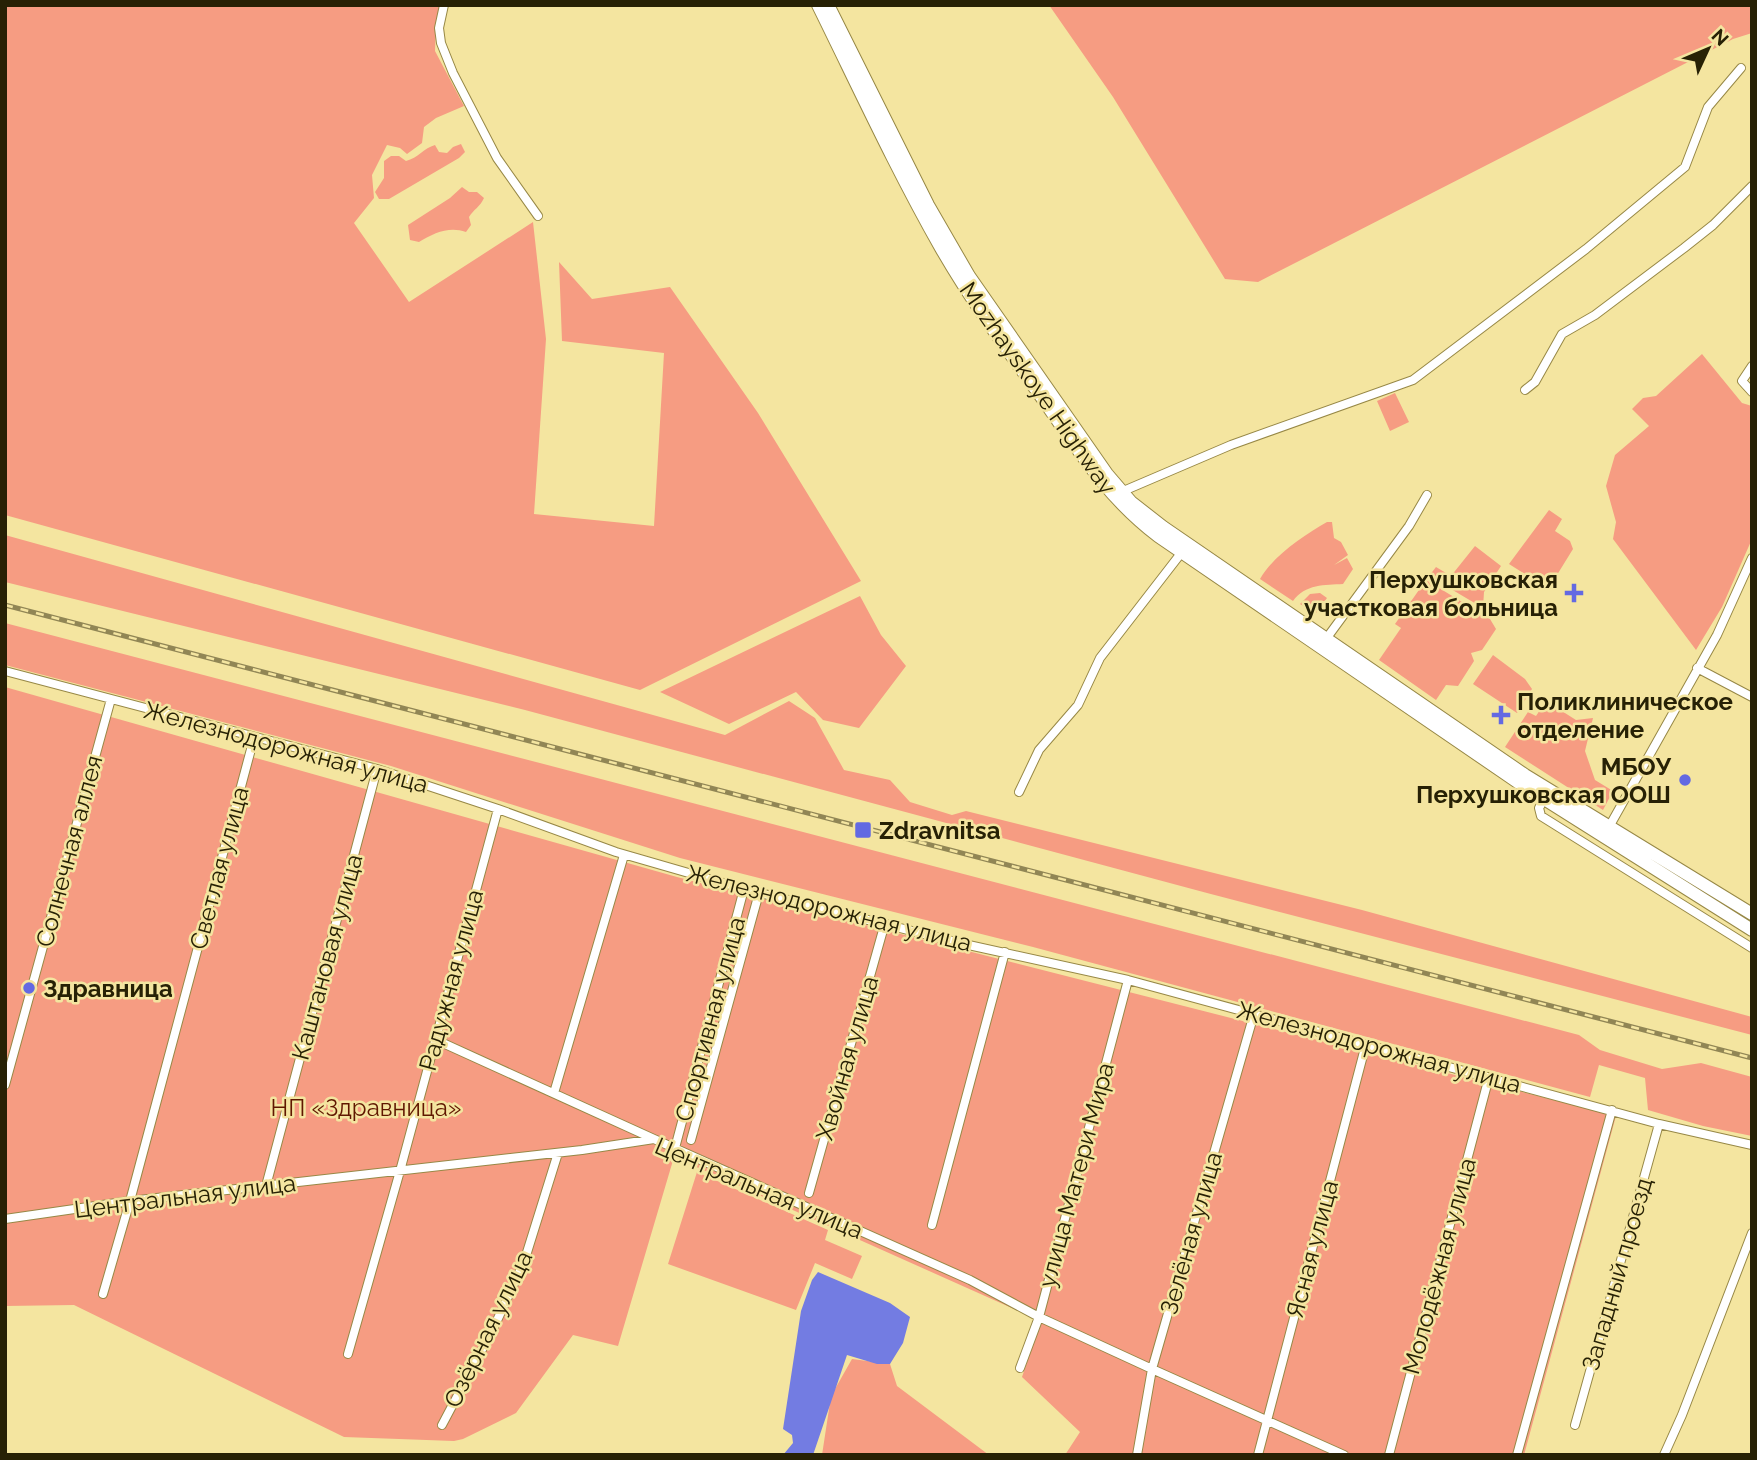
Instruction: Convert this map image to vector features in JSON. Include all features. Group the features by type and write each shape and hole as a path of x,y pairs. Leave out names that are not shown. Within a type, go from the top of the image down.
{"main road":[{"name":"Mozhayskoye Highway","path":"818,5 942,250 990,325 1114,499 1182,552 1544,799 1752,930"},
{"name":"Mozhayskoye Highway","path":"828,5 928,205 969,276 1121,492 1144,514 1525,775 1752,914"}],"street":[{"path":"444,5 439,28 441,43 453,73 497,158 538,216"},
{"path":"1121,492 1231,445 1413,380 1586,250 1685,167 1708,107 1741,68"},
{"path":"1525,390 1535,382 1562,334 1595,315 1684,248 1713,225 1752,186"},
{"path":"1752,366 1742,382 1752,392"},
{"path":"1326,639 1409,526 1427,495"},
{"path":"1019,792 1039,750 1078,705 1100,658 1182,552"},
{"path":"1609,827 1717,635 1752,558"},
{"path":"1697,668 1752,697"},
{"name":"Железнодорожная улица","path":"5,671 377,769 625,855 744,889 964,944 1128,980 1659,1124 1752,1145"},
{"name":"Солнечная аллея","path":"5,1084 111,699"},
{"name":"Светлая улица","path":"103,1294 254,738"},
{"name":"Каштановая улица","path":"266,1186 377,769"},
{"path":"1544,799 1539,807 1541,816 1752,948"},
{"name":"Радужная улица","path":"348,1354 401,1171 434,1039 498,809"},
{"path":"554,1093 625,855"},
{"name":"Спортивная улица","path":"675,1148 744,889"},
{"path":"691,1140 759,893"},
{"name":"Хвойная улица","path":"809,1193 884,923"},
{"path":"932,1226 1005,952"},
{"name":"улица Матери Мира","path":"1020,1368 1039,1317 1128,980"},
{"name":"Зелёная улица","path":"1137,1455 1152,1369 1254,1014"},
{"path":"434,1039 654,1139"},
{"name":"Ясная улица","path":"1258,1455 1366,1044"},
{"name":"Молодёжная улица","path":"1389,1455 1489,1077"},
{"path":"1517,1455 1612,1110"},
{"name":"Западный проезд","path":"1575,1425 1659,1124"},
{"name":"Центральная улица","path":"5,1220 130,1201 558,1153 654,1139 970,1280 1039,1317 1344,1455"},
{"name":"Озёрная улица","path":"442,1425 494,1327 524,1262 558,1153"},
{"path":"1664,1455 1752,1233"}],"green space":[{"path":"5,5 441,5 436,23 435,51 464,106 436,118 424,127 422,143 407,154 400,148 387,145 372,175 374,198 354,223 409,302 533,222 546,339 534,514 654,526 664,353 562,341 559,262 592,299 670,287 758,413 861,581 640,690 5,515"},
{"path":"1049,5 1752,5 1752,33 1733,39 1258,282 1225,279 1113,97"},
{"path":"461,144 465,152 459,158 389,199 379,199 375,192 384,178 384,161 391,156 399,156 406,161 435,145 439,152 447,153"},
{"path":"462,187 469,192 477,192 484,198 469,217 471,225 466,232 448,230 419,242 410,240 408,225"},
{"path":"1702,354 1742,403 1752,406 1752,539 1722,607 1696,650 1613,539 1616,522 1606,486 1615,455 1649,426 1632,409 1643,398 1656,396"},
{"path":"1395,393 1409,422 1390,431 1377,401"},
{"path":"1549,510 1562,519 1555,531 1570,541 1573,549 1552,583 1545,587 1509,564"},
{"path":"1327,522 1332,522 1334,538 1341,542 1348,555 1334,565 1347,558 1353,569 1343,584 1309,588 1293,601 1260,579 1281,554"},
{"path":"5,535 725,735 789,701 815,718 844,770 890,780 910,802 952,815 966,811 1362,910 1752,1017 1752,1035 1207,893 525,710 5,582"},
{"path":"1475,546 1501,566 1484,592 1483,608 1429,576 1436,567 1451,576"},
{"path":"1426,580 1490,619 1496,629 1482,650 1471,653 1474,661 1458,686 1446,685 1436,700 1379,660 1401,628 1395,624"},
{"path":"1320,593 1327,598 1316,613 1300,604 1310,594"},
{"path":"860,596 881,635 906,666 859,728 823,720 796,692 729,724 660,692"},
{"path":"5,623 1579,1035 1600,1050 1662,1069 1701,1063 1752,1077 1752,1136 1703,1126 1648,1110 1645,1078 1599,1065 1590,1097 1033,947 680,858 391,766 5,665"},
{"path":"1493,655 1525,679 1532,689 1517,713 1473,684"},
{"name":"НП «Здравница»","path":"5,687 677,877 1616,1116 1524,1455 1065,1455 1080,1432 1022,1377 1041,1321 674,1157 618,1346 573,1335 516,1413 463,1439 454,1441 344,1437 74,1305 5,1306"},
{"path":"1546,701 1576,720 1593,718 1585,751 1595,780 1613,791 1603,810 1505,747 1528,712 1536,716"},
{"path":"697,1172 828,1230 825,1240 862,1256 852,1279 815,1263 796,1310 668,1264"},
{"path":"852,1359 890,1364 897,1386 989,1455 822,1455 831,1396"}],"water":[{"path":"818,1272 890,1303 910,1317 903,1343 890,1364 877,1364 847,1355 813,1455 783,1455 793,1443 792,1435 783,1429 801,1311 812,1280"}],"railway":[{"path":"5,605 1752,1058"}],"place":[{"name":"Перхушковская участковая больница","path":"1574,593"},
{"name":"Поликлиническое отделение","path":"1501,715"},
{"name":"МБОУ Перхушковская ООШ","path":"1685,780"},
{"name":"Zdravnitsa","path":"863,830"},
{"name":"Здравница","path":"29,988"}]}
